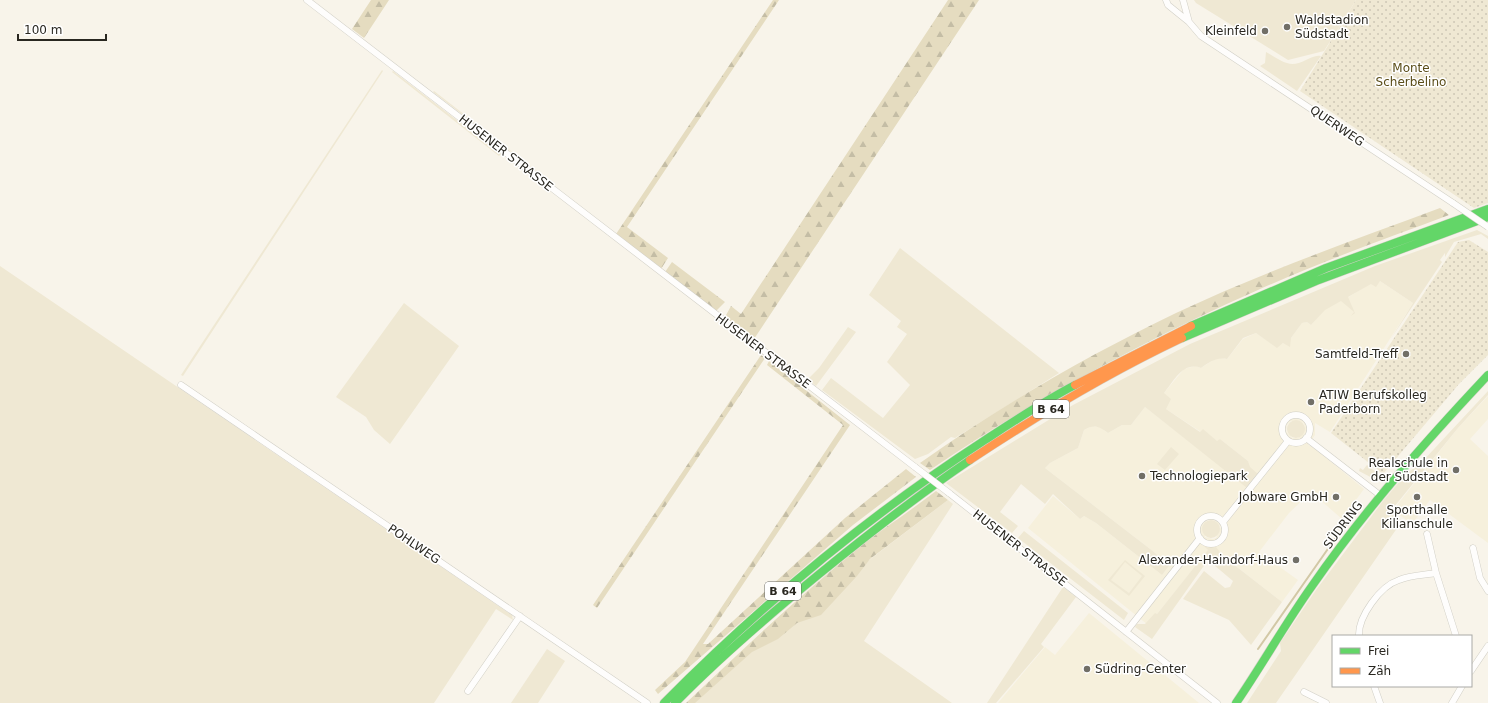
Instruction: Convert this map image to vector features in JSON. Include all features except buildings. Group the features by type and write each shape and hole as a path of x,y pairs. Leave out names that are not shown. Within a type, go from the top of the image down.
{"main road":[{"name":"B 64","path":"664,703 759,611 865,524 958,457 1065,390 1188,326 1261,294 1338,262 1488,209"},
{"name":"B 64","path":"675,703 761,622 865,536 960,467 1070,397 1189,335 1265,301 1454,228 1488,218"},
{"name":"SÜDRING","path":"1236,703 1312,586 1381,496 1488,375"}],"street":[{"name":"HUSENER STRASSE","path":"307,0 1011,540 1217,703"},
{"name":"QUERWEG","path":"1166,0 1173,9 1189,22 1201,36 1488,227"},
{"name":"QUERWEG","path":"1183,0 1189,22"},
{"name":"POHLWEG","path":"180,385 647,703"},
{"path":"1294,415 1305,418 1309,424 1310,432 1306,438 1297,443 1288,440 1283,434 1282,427 1285,420 1294,415"},
{"path":"1306,438 1381,496"},
{"path":"1223,522 1288,440"},
{"path":"1215,516 1223,522 1225,534 1219,541 1207,543 1200,538 1197,531 1199,522 1204,517 1215,516"},
{"path":"1427,534 1436,573 1456,635"},
{"path":"1126,632 1200,538"},
{"path":"1473,548 1480,578 1488,591"},
{"path":"1359,635 1363,616 1392,582 1400,579 1436,573"},
{"path":"468,691 520,616"},
{"path":"1472,669 1488,646"},
{"path":"1472,658 1477,661"},
{"path":"1374,687 1380,703"},
{"path":"1452,703 1461,687"},
{"path":"1304,692 1326,703"}],"shaded area":[{"name":"Technologiepark","path":"1380,281 1413,303 1330,432 1315,423 1315,435 1308,445 1313,447 1364,489 1342,519 1311,492 1289,513 1259,552 1298,580 1282,602 1224,557 1221,552 1211,547 1148,625 1028,528 1053,496 1080,519 1084,516 1096,523 1162,575 1169,566 1154,552 1045,468 1050,463 1078,448 1084,430 1092,426 1100,427 1108,433 1122,425 1131,425 1145,407 1236,478 1249,467 1248,461 1220,439 1218,442 1166,409 1164,393 1184,369 1195,366 1201,368 1215,359 1227,359 1243,339 1256,333 1277,347 1291,338 1302,323 1307,322 1311,325 1325,309 1342,300 1354,311 1347,298 1371,283","holes":["1291,421 1302,422 1304,424 1305,427 1298,438 1292,438 1286,431 1287,425","1206,521 1215,521 1221,527 1216,538 1213,539 1205,537"]},
{"name":"Realschule in der Südstadt","path":"1488,396 1488,419 1470,439 1488,456 1488,543 1430,500 1412,524 1393,510 1458,428"},
{"path":"1089,613 1199,703 998,703 1045,647 1055,655"}],"green space":[{"path":"371,0 389,0 364,38 352,29"},
{"path":"773,0 779,0 627,227 668,258 661,269 616,234"},
{"path":"948,0 979,0 754,339 725,317 731,306 741,314"},
{"name":"Waldstadion Südstadt","path":"1194,0 1356,0 1324,51 1288,60 1196,3"},
{"name":"Monte Scherbelino","path":"1356,0 1488,0 1488,203 1474,208 1300,91"},
{"path":"1266,52 1281,61 1290,64 1300,63 1315,56 1321,56 1297,91 1260,66 1265,63"},
{"path":"382,70 383,71 183,376 181,375"},
{"path":"393,71 501,154 499,156 392,72"},
{"path":"434,91 555,185 433,92"},
{"path":"1440,208 1449,215 1305,270 1215,310 1131,351 1049,396 969,444 930,470 920,463 1013,401 1077,364 1143,329 1241,284"},
{"path":"1477,230 1488,236 1488,239 1481,234 1454,242 1445,257 1445,253 1440,260 1442,262 1390,340 1413,303 1380,281 1376,287 1371,284 1348,297 1355,313 1351,316 1354,312 1341,301 1325,310 1311,325 1307,322 1302,323 1291,338 1290,347 1283,343 1277,348 1256,333 1243,338 1227,359 1216,359 1201,368 1189,367 1175,378 1164,393 1171,399 1166,409 1200,432 1203,429 1217,441 1220,439 1248,461 1250,467 1258,474 1247,488 1145,407 1131,425 1122,425 1108,433 1094,426 1084,430 1078,448 1050,463 1045,468 1154,552 1169,566 1162,575 1096,523 1084,516 1080,519 1053,494 1045,504 1021,484 1000,512 1018,526 1012,533 946,483 1073,405 1190,344 1375,266"},
{"path":"1469,240 1488,252 1488,355 1459,384 1383,474 1331,433 1458,242"},
{"path":"900,248 1059,373 955,438 951,437 928,454 915,459 822,390 831,378 883,418 910,385 887,362 907,334 897,327 901,321 869,295"},
{"path":"672,262 725,302 716,311 665,272"},
{"path":"0,266 512,615 513,620 496,609 434,703 0,703"},
{"path":"404,303 459,346 390,444 374,430 366,417 336,397"},
{"path":"848,327 856,332 816,386 808,379 819,368"},
{"path":"761,355 765,358 597,608 593,605"},
{"path":"769,361 850,425 703,644 708,644 845,518 906,469 916,477 853,525 658,694 655,690 685,662 843,425 767,365"},
{"path":"1488,391 1488,395 1458,428 1390,512 1402,521 1276,703 1247,703 1281,651 1280,643 1316,590 1383,501 1406,474 1421,463"},
{"path":"1292,420 1300,420 1305,425 1303,436 1300,438 1292,438 1287,433 1287,425"},
{"path":"1171,447 1179,454 1165,470 1157,464"},
{"path":"1367,465 1384,479 1376,480 1359,471 1360,468 1363,470"},
{"path":"936,491 948,500 870,559 857,576 821,615 797,623 778,639 752,652 695,703 686,703 819,581 865,543"},
{"path":"948,500 953,504 864,641 952,703 694,703 751,650"},
{"path":"1207,520 1215,520 1220,525 1218,536 1215,538 1207,538 1202,533 1202,525"},
{"path":"1024,531 1128,613 1124,620 1018,538"},
{"path":"1204,546 1216,547 1224,557 1282,602 1251,645 1229,620 1183,599 1204,571 1225,588 1230,587 1233,581 1208,560 1152,639 1135,627 1137,624 1145,624 1155,613 1157,614 1208,550"},
{"path":"1125,560 1145,576 1129,596 1108,580","holes":["1125,562 1142,576 1129,593 1111,580"]},
{"path":"1063,587 1076,597 1041,644 1044,647 996,703 987,703"},
{"path":"547,649 565,661 538,703 511,703"}],"waterway":[{"path":"1345,526 1361,505"},
{"path":"1258,649 1339,533"}],"traffic: fast":[{"path":"1191,326 1326,268 1488,209"},
{"path":"1182,338 1316,281 1488,217"},
{"path":"1236,703 1302,600 1332,558 1418,451 1488,375"},
{"path":"664,703 701,666 778,596 817,563 899,499 1018,418 1075,385"},
{"path":"675,703 709,669 818,575 892,516 970,460"}],"traffic: slow":[{"path":"1075,385 1191,326"},
{"path":"970,460 1074,395 1154,351 1182,338"}],"place":[{"name":"Waldstadion Südstadt","path":"1287,27"},
{"name":"Kleinfeld","path":"1265,31"},
{"name":"Samtfeld-Treff","path":"1406,354"},
{"name":"ATIW Berufskolleg Paderborn","path":"1311,402"},
{"name":"Realschule in der Südstadt","path":"1456,470"},
{"name":"Technologiepark","path":"1142,476"},
{"name":"Jobware GmbH","path":"1336,497"},
{"name":"Sporthalle Kilianschule","path":"1417,497"},
{"name":"Alexander-Haindorf-Haus","path":"1296,560"},
{"name":"Südring-Center","path":"1087,669"}]}
